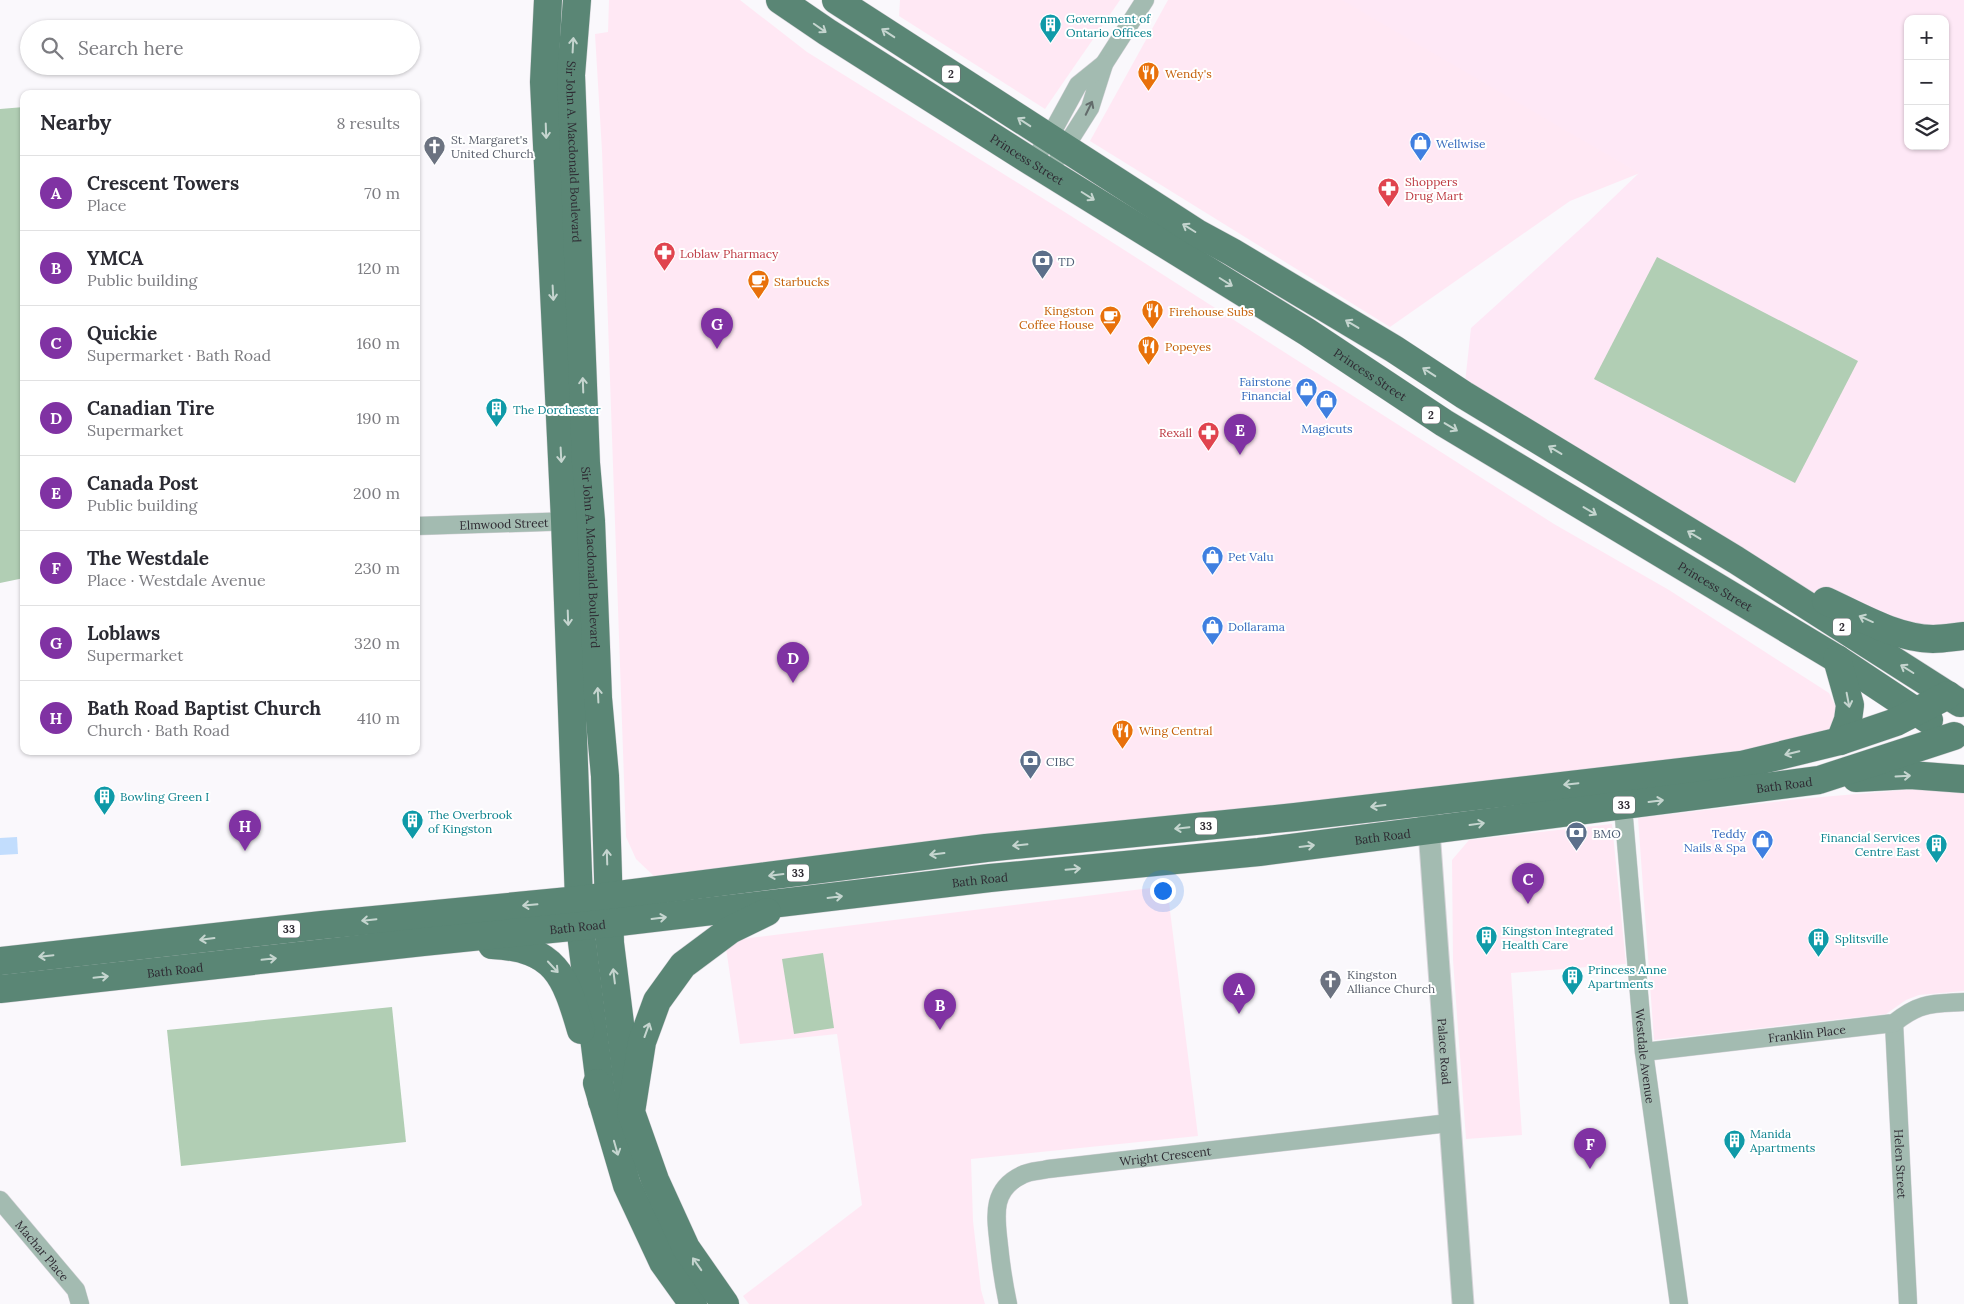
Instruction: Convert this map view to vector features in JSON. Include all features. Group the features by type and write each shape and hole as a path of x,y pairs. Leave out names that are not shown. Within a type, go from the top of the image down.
{"main road":[{"path":"536,0 544,82"},
{"name":"Sir John A. Macdonald Boulevard","path":"548,0 544,82 578,521 610,896 610,943 631,1112 656,1180 686,1248 725,1304"},
{"name":"Sir John A. Macdonald Boulevard","path":"577,0 574,23 572,85 586,455 578,521 580,913 602,1101"},
{"name":"Princess Street","path":"780,0 827,32 1041,167 1299,326 1444,423 1836,659 1959,739"},
{"name":"2","path":"836,0 1197,233 1370,334 1464,395 1736,560 1956,700"},
{"path":"1736,560 1890,630 1914,637 1933,639 1964,636"},
{"path":"1836,659 1850,705 1848,720 1840,741"},
{"name":"Bath Road","path":"0,962 322,925 580,913 610,923 990,878 1259,852 1429,830 1621,792 1840,741 1896,722 1916,712 1956,700"},
{"name":"Bath Road","path":"0,989 423,942 580,913 610,896 986,848 1295,817 1426,800 1621,792 1820,780 1959,739"},
{"path":"1820,780 1910,775 1964,779"},
{"path":"631,1112 642,1042 657,1001 683,965 730,930 787,903"},
{"path":"423,942 513,946 530,951 545,959 562,976 573,1002 626,1185 663,1262 693,1304"}],"street":[{"path":"1041,167 1057,144 1090,108 1104,64 1144,0"},
{"name":"Elmwood Street","path":"420,526 578,521"},
{"name":"Westdale Avenue","path":"1621,792 1644,1052 1679,1304"},
{"name":"Palace Road","path":"1426,800 1463,1304"},
{"name":"Franklin Place","path":"1644,1052 1894,1023 1910,1010 1919,1006 1964,1002"},
{"name":"Helen Street","path":"1894,1023 1908,1304"},
{"name":"Wright Crescent","path":"1008,1304 995,1212 998,1199 1010,1182 1023,1174 1048,1169 1449,1123"},
{"name":"Machar Place","path":"0,1200 76,1290 80,1304"}],"shaded area":[{"path":"609,0 740,0 807,52 1060,209 1554,524 1669,590 1829,693 1838,711 1837,729 1748,757 658,880 636,859 626,837 602,151 595,34 608,32"},
{"path":"900,0 1120,0 1045,109 899,16"},
{"path":"1168,0 1345,0 1640,173 1570,201 1390,327 1090,141"},
{"path":"1342,0 1964,0 1964,636 1822,599 1464,392 1471,328 1639,173"},
{"path":"1951,786 1964,790 1964,991 1919,995 1906,1000 1886,1014 1654,1040 1638,818 1798,799"},
{"path":"1612,824 1626,964 1511,973 1522,1135 1466,1139 1453,960 1452,860 1469,840"},
{"path":"1167,886 1198,1136 971,1159 973,1221 981,1290 985,1304 749,1304 743,1296 862,1205 837,1034 740,1044 725,941"}],"green space":[{"path":"20,107 20,579 0,583 0,109"},
{"path":"1657,257 1858,361 1795,483 1594,379"},
{"path":"823,953 834,1028 794,1034 782,959"},
{"path":"392,1007 406,1142 181,1166 167,1030"}],"water":[{"path":"17,837 18,854 0,855 0,838"}],"place":[{"name":"Government of Ontario Offices","path":"1050,44"},
{"name":"Wendy's","path":"1149,92"},
{"name":"Wellwise","path":"1420,162"},
{"name":"St. Margaret's United Church","path":"435,165"},
{"name":"Shoppers Drug Mart","path":"1389,207"},
{"name":"Loblaw Pharmacy","path":"664,272"},
{"name":"TD","path":"1042,280"},
{"name":"Starbucks","path":"758,300"},
{"name":"Firehouse Subs","path":"1153,330"},
{"name":"Kingston Coffee House","path":"1110,336"},
{"name":"Loblaws","path":"717,349"},
{"name":"Popeyes","path":"1149,365"},
{"name":"Fairstone Financial","path":"1307,407"},
{"name":"Magicuts","path":"1327,420"},
{"name":"The Dorchester","path":"497,428"},
{"name":"Rexall","path":"1208,451"},
{"name":"Canada Post","path":"1240,455"},
{"name":"Pet Valu","path":"1212,575"},
{"name":"Dollarama","path":"1212,645"},
{"name":"Canadian Tire","path":"793,683"},
{"name":"Wing Central","path":"1123,749"},
{"name":"CIBC","path":"1030,780"},
{"name":"Bowling Green I","path":"104,815"},
{"name":"The Overbrook of Kingston","path":"412,840"},
{"name":"Bath Road Baptist Church","path":"245,851"},
{"name":"BMO","path":"1577,852"},
{"name":"Teddy Nails & Spa","path":"1762,859"},
{"name":"Financial Services Centre East","path":"1936,863"},
{"name":"Quickie","path":"1528,904"},
{"name":"Kingston Integrated Health Care","path":"1486,956"},
{"name":"Splitsville","path":"1819,957"},
{"name":"Princess Anne Apartments","path":"1572,995"},
{"name":"Kingston Alliance Church","path":"1331,1000"},
{"name":"Crescent Towers","path":"1239,1014"},
{"name":"YMCA","path":"940,1030"},
{"name":"Manida Apartments","path":"1734,1159"},
{"name":"The Westdale","path":"1590,1169"}]}
